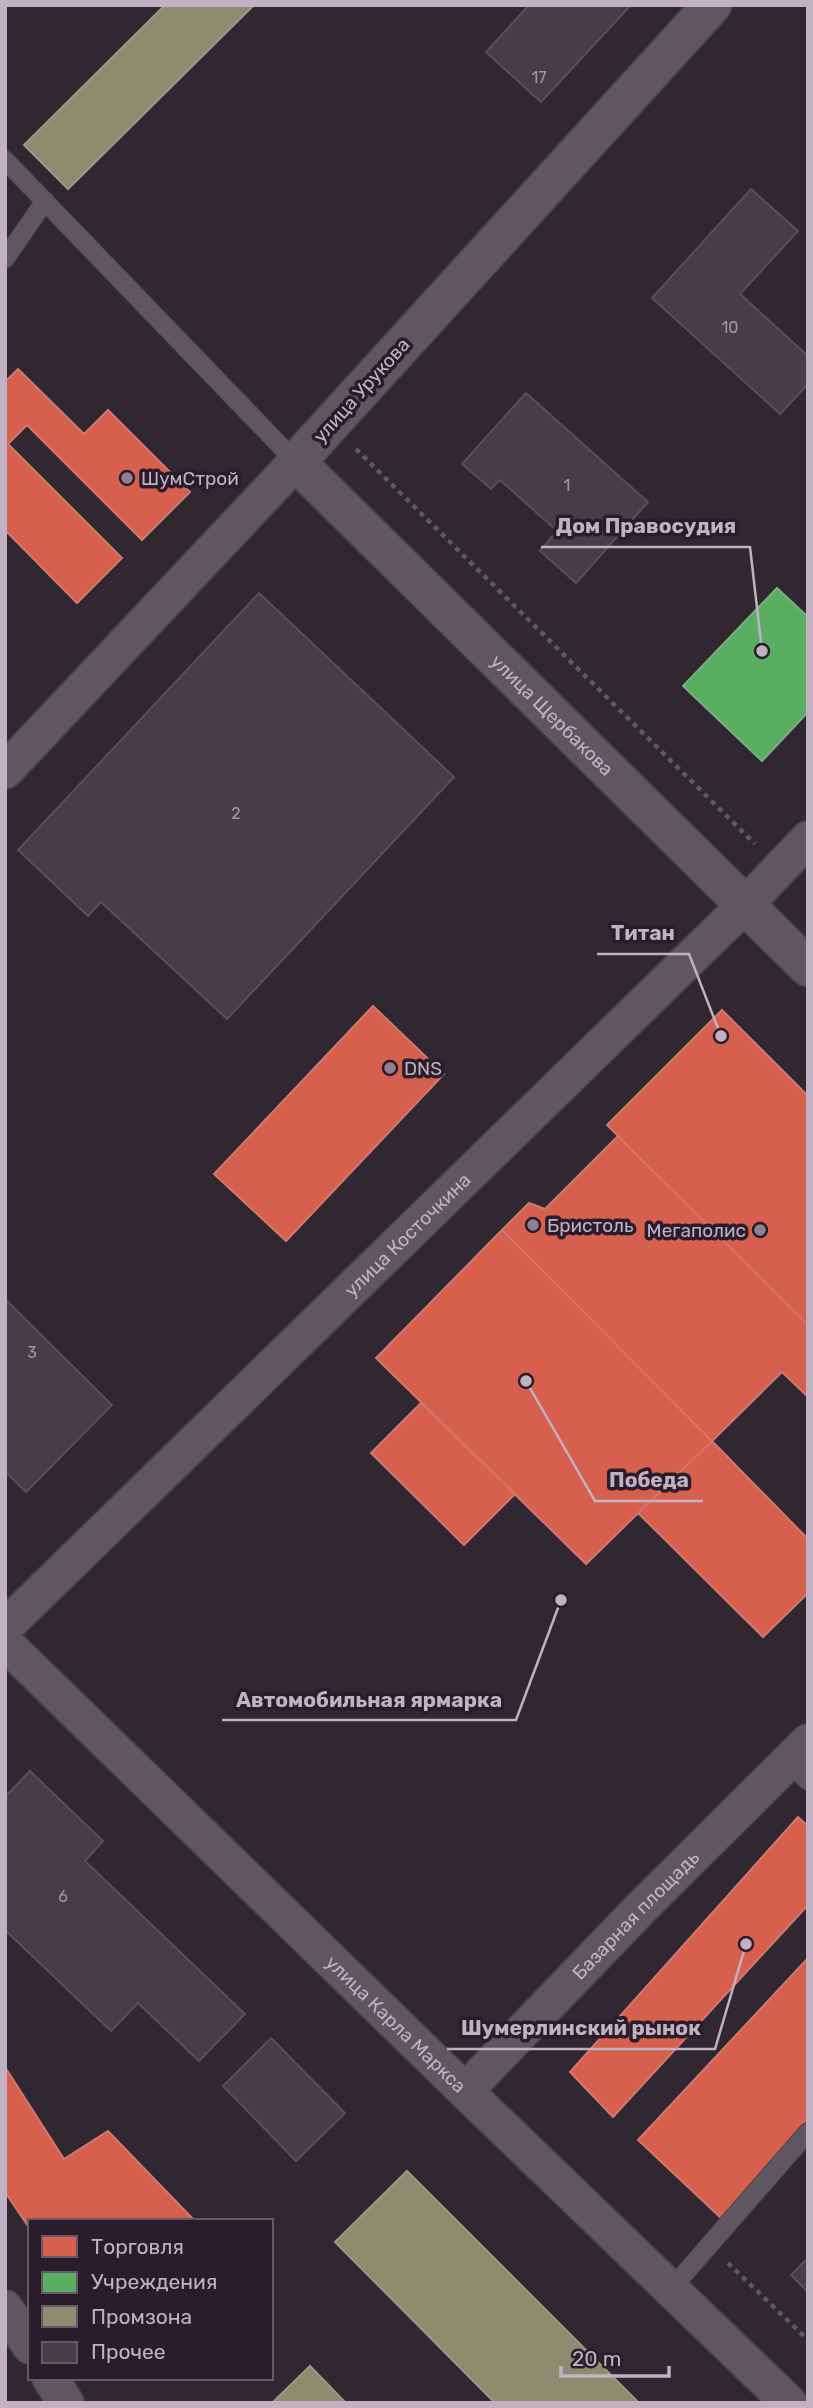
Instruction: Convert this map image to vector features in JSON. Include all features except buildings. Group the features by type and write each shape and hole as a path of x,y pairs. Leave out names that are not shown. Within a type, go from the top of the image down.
{"street":[{"name":"улица Урукова","path":"5,771 296,462 712,5"},
{"name":"улица Щербакова","path":"296,462 808,967"},
{"name":"улица Косточкина","path":"5,1627 745,905 808,839"},
{"name":"улица Карла Маркса","path":"5,1643 789,2403"},
{"name":"Базарная площадь","path":"465,2091 640,1909 801,1762"},
{"path":"5,2308 28,2343"},
{"path":"51,2380 66,2403"}],"lane":[{"path":"5,160 296,462"},
{"path":"5,259 45,201"},
{"path":"671,2289 808,2132"}],"path":[{"path":"331,424 780,869"},
{"path":"709,2245 808,2340"}],"place":[{"name":"ШумСтрой","path":"127,478"},
{"name":"Дом Правосудия","path":"762,651"},
{"name":"Титан","path":"721,1036"},
{"name":"DNS","path":"390,1068"},
{"name":"Бристоль","path":"533,1225"},
{"name":"Мегаполис","path":"760,1230"},
{"name":"Победа","path":"526,1381"},
{"name":"Автомобильная ярмарка","path":"561,1600"},
{"name":"Шумерлинский рынок","path":"746,1944"}]}
